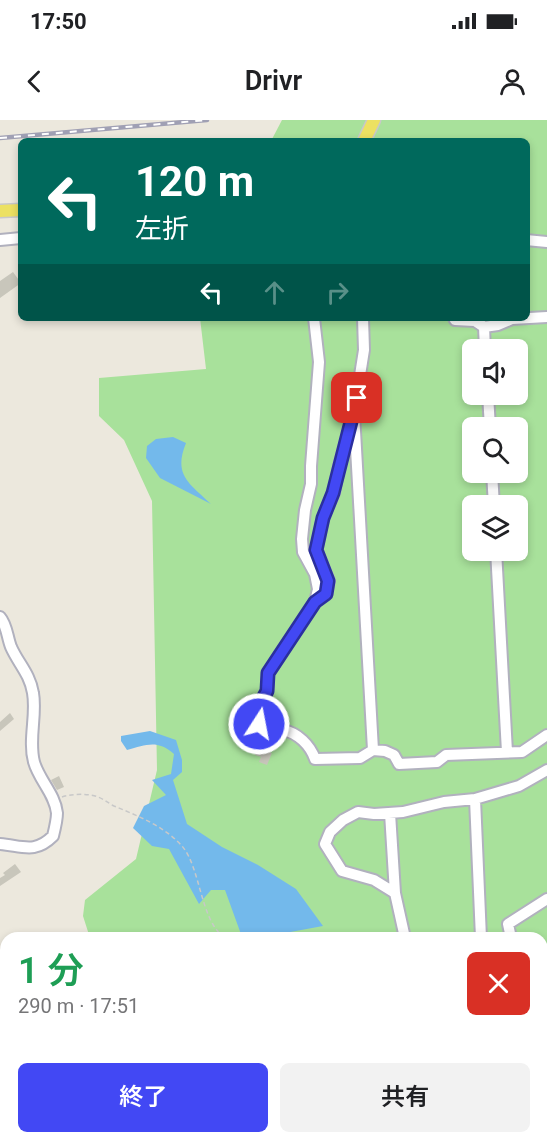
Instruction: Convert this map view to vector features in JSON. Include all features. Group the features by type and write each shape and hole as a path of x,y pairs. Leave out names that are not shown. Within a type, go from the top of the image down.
{"main road":[{"path":"366,138 375,120"},
{"path":"0,211 18,210"}],"street":[{"path":"0,240 18,238"},
{"path":"530,240 547,242"},
{"path":"530,318 547,317"},
{"path":"314,321 320,362 311,484 302,539 303,552 315,574 318,589 315,602"},
{"path":"363,321 363,350 354,413 333,493 323,518 316,550 328,581 326,594 315,602 268,673 267,691 258,708 259,724 264,728 284,730 302,740 311,747 315,759 360,758 373,750 386,751 394,755 399,764 437,762 446,754 522,752 547,735"},
{"path":"475,321 484,327 507,321"},
{"path":"484,327 485,339"},
{"path":"354,413 373,750"},
{"path":"497,561 507,752"},
{"path":"0,617 6,627 11,646 28,674 33,692 35,715 34,761 55,805 57,816 53,836 41,846 33,849 0,844"},
{"path":"395,893 374,880 342,871 325,844 330,832 343,820 358,812 374,814 403,812 444,802 475,800 519,786 547,770"},
{"path":"475,800 481,932"},
{"path":"390,813 395,893 404,932"},
{"path":"510,932 508,924 547,899"}],"path":[{"path":"55,805 62,796 96,795 109,804 148,821 171,836 183,847 192,863 200,892 218,932"}],"green space":[{"path":"282,120 547,120 547,932 88,932 83,916 85,900 136,859 157,770 152,501 124,440 99,416 99,378 206,369 200,321 530,321 530,138 273,138"}],"water":[{"path":"173,437 186,443 181,463 185,478 211,504 160,478 146,458 147,446 156,439"},
{"path":"150,731 176,740 182,760 182,772 173,780 187,824 222,847 258,865 296,889 323,926 290,932 240,932 225,890 211,890 199,904 169,849 152,846 133,828 144,806 166,795 152,780 171,774 174,754 162,746 151,744 127,750 121,741 121,736"}],"building":[{"path":"13,272 18,279 18,285 0,298 0,281"},
{"path":"10,713 14,719 0,731 0,722"},
{"path":"258,747 272,753 267,765 259,762 261,757 255,755"},
{"path":"59,776 64,787 57,790 51,780"},
{"path":"15,864 21,872 0,886 0,878 5,875 3,873"}],"railway":[{"path":"0,138 207,120"}],"route":[{"path":"259,724 258,708 267,691 268,673 315,602 326,594 328,581 316,550 357,398"}]}
